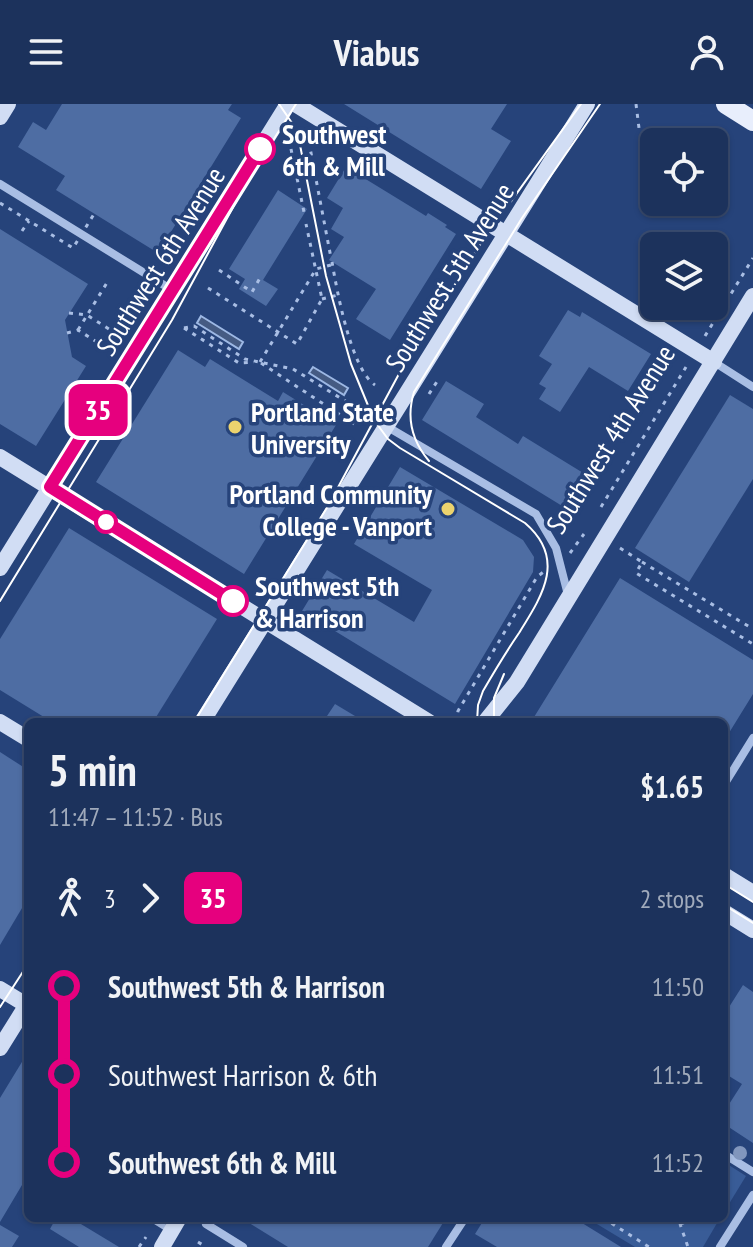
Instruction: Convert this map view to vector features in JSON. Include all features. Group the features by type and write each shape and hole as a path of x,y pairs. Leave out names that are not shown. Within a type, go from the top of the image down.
{"main road":[{"path":"726,104 753,121"}],"street":[{"path":"0,117 8,104"},
{"name":"Southwest 6th Avenue","path":"1,565 288,104"},
{"path":"295,104 753,387"},
{"name":"Southwest 5th Avenue","path":"205,718 587,104"},
{"path":"0,184 172,290"},
{"name":"Southwest 4th Avenue","path":"488,718 517,682 753,296"},
{"path":"386,426 536,514 548,531 569,595"},
{"path":"0,457 423,718"},
{"path":"0,722 24,737"},
{"path":"728,779 753,738"},
{"path":"728,877 753,893"},
{"path":"728,914 753,930"},
{"path":"0,989 24,1003"},
{"path":"0,1048 24,1011"},
{"path":"728,1156 753,1172"},
{"path":"720,1247 753,1195"},
{"path":"446,1247 462,1222"},
{"path":"162,1247 175,1224"},
{"path":"206,1224 243,1247"}],"path":[{"path":"636,104 639,128"},
{"path":"307,132 338,294 351,342 367,379 375,385"},
{"path":"291,149 304,212"},
{"path":"0,203 73,248 94,214"},
{"path":"22,231 29,221"},
{"path":"208,288 297,344 322,299 306,224"},
{"name":"Southwest 4th Avenue","path":"596,515 753,258"},
{"path":"260,362 316,269 332,262"},
{"path":"219,270 252,292 260,278"},
{"path":"67,333 78,330 108,281"},
{"path":"322,299 338,294"},
{"path":"69,313 87,315 112,331"},
{"path":"184,328 194,326 245,359 293,369 386,426"},
{"path":"78,330 103,346"},
{"path":"260,362 354,424"},
{"name":"Southwest 4th Avenue","path":"457,718 537,577 574,550 588,528"},
{"path":"623,550 753,629"},
{"path":"642,562 636,573 753,644"},
{"path":"609,1222 649,1247"},
{"path":"677,1222 688,1247"},
{"path":"680,1224 686,1222"},
{"path":"198,1242 206,1247"}],"shaded area":[{"path":"201,316 243,342 239,349 197,323"},
{"path":"313,367 348,388 344,395 309,373"},
{"path":"728,1165 746,1176 728,1205"},
{"path":"594,1222 718,1222 703,1247 635,1247"}],"building":[{"path":"62,104 232,104 228,110 241,118 158,253 56,190 65,176 18,147 33,122 46,130"},
{"path":"344,104 507,104 491,129 511,141 481,189"},
{"path":"346,167 426,216 428,213 456,234 390,340 356,319 376,289 329,260 344,237 331,229 343,208 327,198"},
{"path":"278,190 307,209 263,280 278,289 266,306 239,289 245,279 229,269"},
{"path":"0,229 88,284 65,320 72,357 86,366 36,446 0,424"},
{"path":"568,310 580,317 582,312 651,354 628,391 589,367 560,412 539,399 546,388 539,384 552,364 539,356"},
{"path":"178,350 205,367 210,359 278,401 283,392 336,425 244,574 96,482"},
{"path":"446,381 484,404 476,417 518,444 523,436 593,479 572,512 422,420"},
{"path":"730,395 753,409 753,479 689,582 635,548"},
{"name":"Portland State University","path":"400,467 523,540 534,557 533,572 455,704 302,611 327,570 414,622 432,590 354,544"},
{"path":"69,528 217,619 155,718 46,718 0,690 0,639"},
{"path":"620,578 753,660 753,694 728,735 728,718 533,718"},
{"path":"335,704 358,718 326,718"},
{"path":"0,752 24,767 24,905 0,945"},
{"path":"743,985 753,992 753,1143 728,1127 728,1106 742,1084 728,1075 728,1009"},
{"path":"24,1059 24,1186 22,1185 0,1222 0,1098"},
{"path":"54,1222 78,1222 119,1247 79,1247 50,1229"},
{"path":"247,1222 444,1222 428,1247 288,1247"},
{"path":"482,1222 580,1222 621,1247 497,1247 475,1234"},
{"path":"0,1225 19,1236 12,1247 0,1247"}],"tram line":[{"path":"279,104 299,140 326,276 351,364 374,420 388,439 400,448 525,523 545,550 548,564 542,591 483,691 477,718"},
{"path":"0,601 172,320 245,185 296,104"},
{"path":"196,718 328,506 400,372 481,243 581,104"},
{"path":"429,461 412,429 414,392 522,218 600,104"},
{"path":"494,718 494,698 504,674"},
{"path":"728,886 753,902"},
{"path":"728,907 753,923"},
{"path":"0,1007 24,970"}],"bus line":[{"name":"35","path":"233,601 50,487 260,149"}],"place":[{"name":"Southwest 6th & Mill","path":"260,149"},
{"name":"Portland State University","path":"235,427"},
{"name":"Portland Community College - Vanport","path":"448,509"},
{"name":"Southwest 5th & Harrison","path":"233,601"}]}
